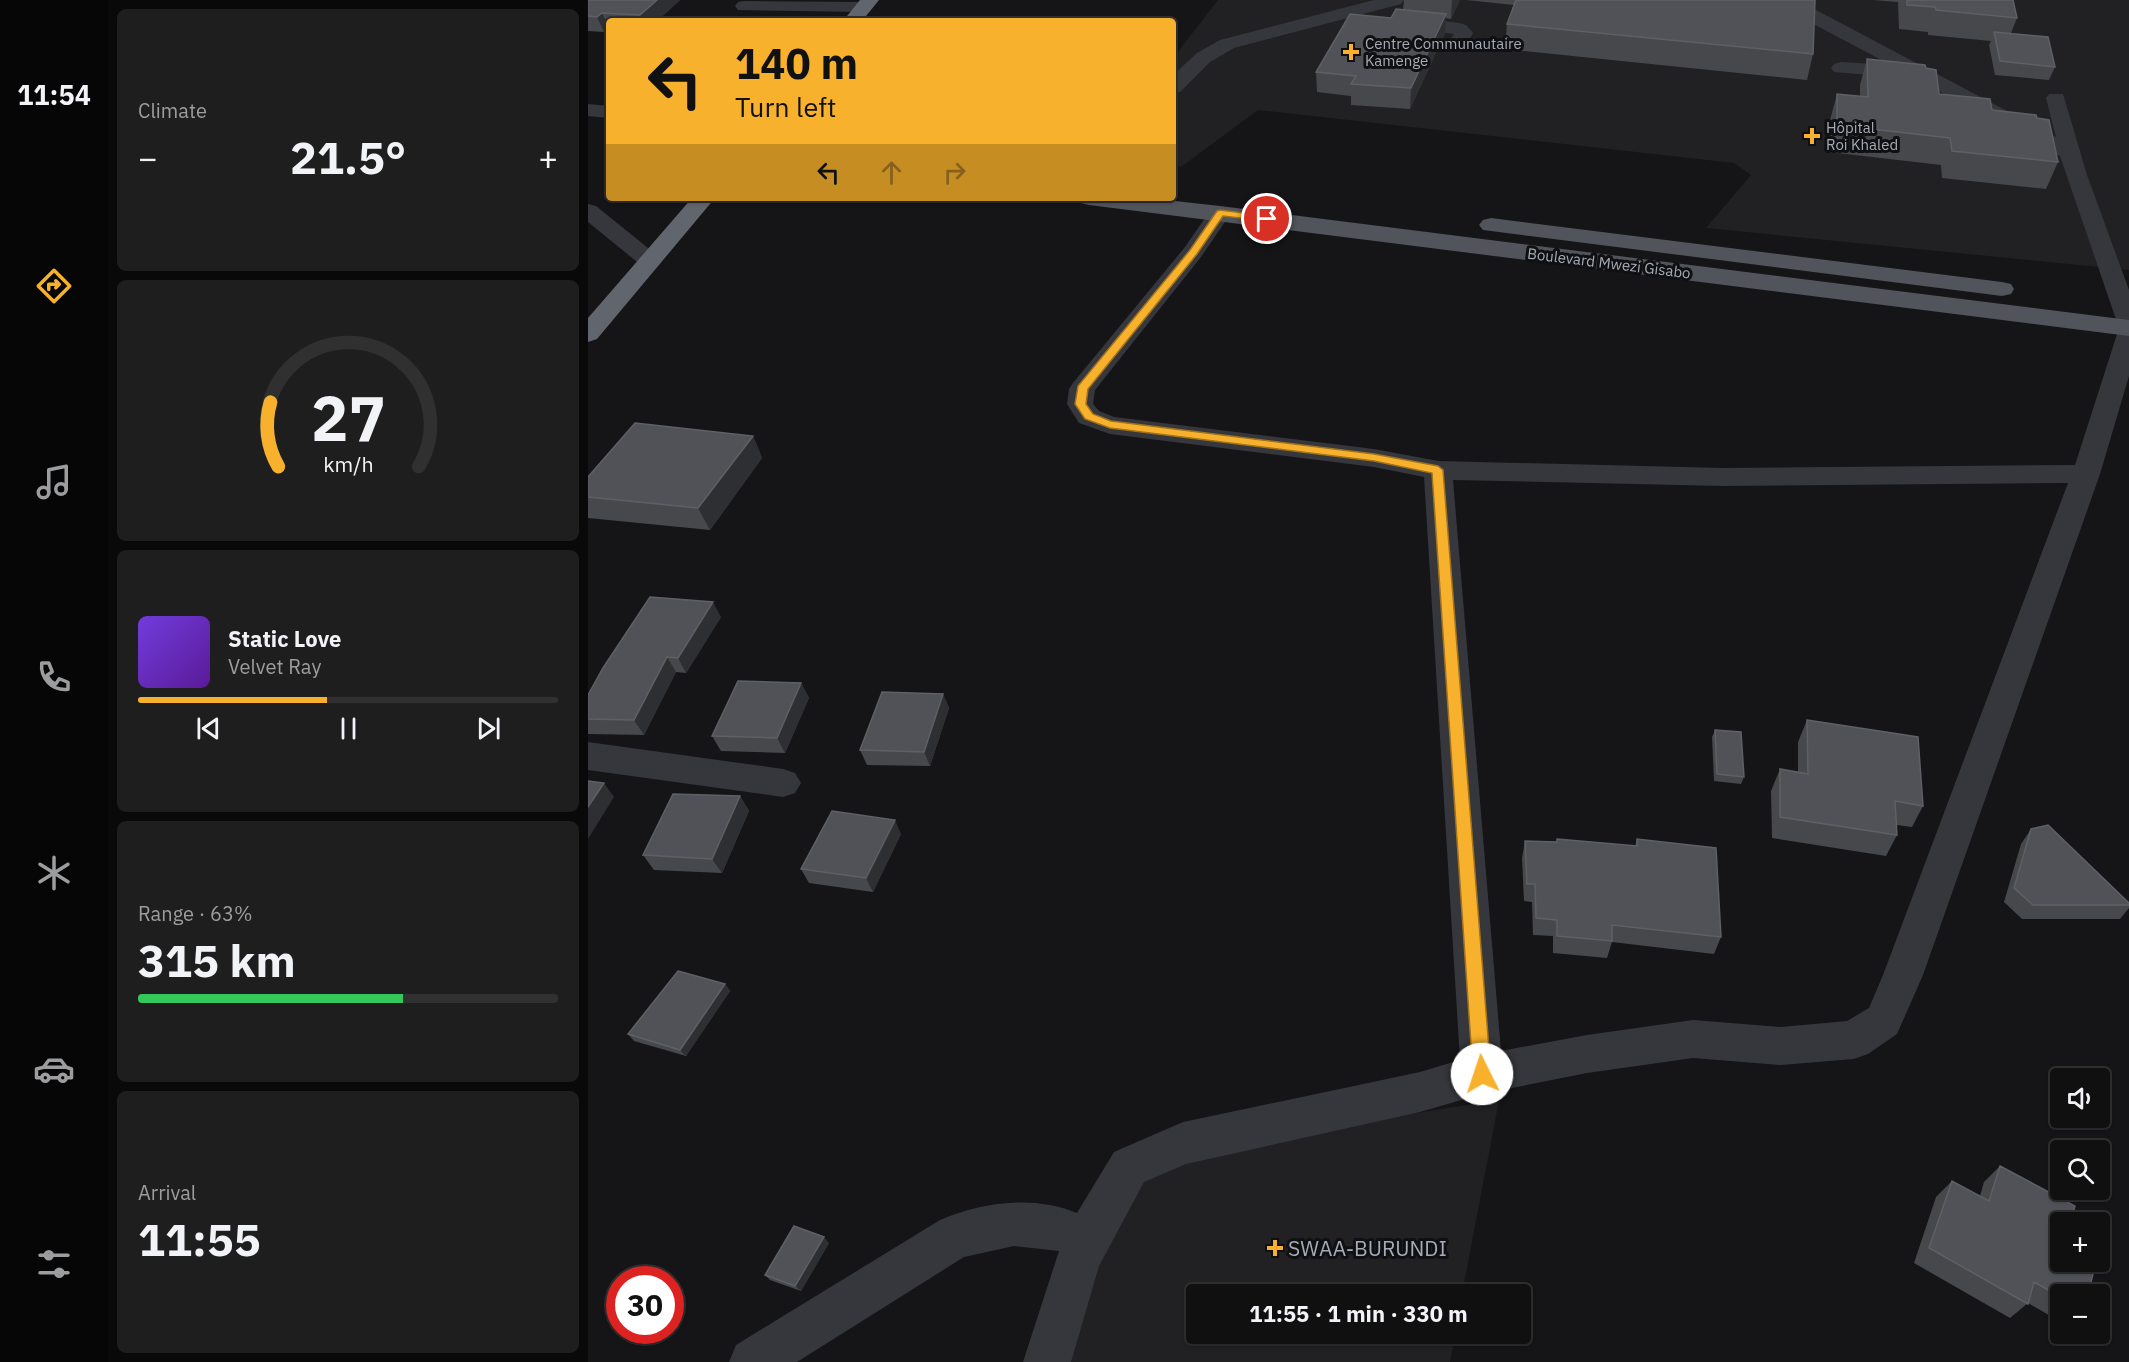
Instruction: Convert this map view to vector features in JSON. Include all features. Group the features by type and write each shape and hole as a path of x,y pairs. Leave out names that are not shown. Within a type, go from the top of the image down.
{"highway":[{"path":"588,334 701,201"}],"main road":[{"name":"Boulevard Mwezi Gisabo","path":"1117,201 1684,261 2029,293"},
{"name":"Boulevard Mwezi Gisabo","path":"1472,222 1684,261 2123,316"}],"street":[{"path":"1176,84 1191,66 1227,44 1395,0"},
{"path":"1760,0 1809,14 1915,73 1993,111 1987,121 1992,128 2038,135 2070,153"},
{"path":"744,6 862,9"},
{"path":"1338,15 1450,26 1464,33 1459,42"},
{"path":"1840,68 1915,73"},
{"path":"1047,1362 1076,1266 1087,1240 1129,1167 1183,1143 1420,1092 1482,1074 1587,1054 1693,1039 1781,1047 1854,1040 1883,1022 1911,953 2086,474 2123,316 2070,153 2056,98"},
{"path":"588,110 606,112"},
{"path":"588,211 650,261"},
{"path":"1220,213 1193,252 1082,389 1080,404 1089,417 1110,424 1374,458 1438,470 1722,477 2086,474"},
{"path":"1438,470 1482,1074"},
{"path":"588,756 783,783"},
{"path":"753,1362 793,1335 956,1236 1014,1224 1059,1228 1087,1240"}],"shaded area":[{"name":"Hôpital Roi Khaled","path":"1218,0 2129,0 2129,270 1706,228 1751,175 1734,163 1258,110 1181,167 1176,166 1176,54"},
{"name":"SWAA-BURUNDI","path":"1499,1100 1464,1284 1186,1284 1186,1344 1453,1344 1450,1362 1027,1362 1099,1201 1152,1172 1333,1126"}],"building":[{"path":"588,0 657,0 640,15 602,13 597,17 588,16"},
{"path":"1516,0 1815,0 1813,54 1507,24"},
{"path":"1907,0 2013,0 2017,18 1936,10 1935,7 1907,5"},
{"path":"1396,9 1446,14 1411,88 1351,84 1356,76 1316,72 1350,14 1391,18"},
{"path":"1994,32 2048,37 2055,67 2000,61"},
{"path":"1867,59 1925,65 1926,68 1936,70 1939,94 1990,99 1992,110 2036,115 2037,118 2049,120 2058,162 1952,151 1950,138 1837,125 1837,94 1868,97"},
{"path":"635,423 753,436 698,508 588,497 588,477"},
{"path":"650,597 713,602 678,658 667,657 634,720 588,719 588,695"},
{"path":"738,681 801,683 777,738 712,736"},
{"path":"882,692 943,694 924,752 860,750"},
{"path":"1807,720 1918,737 1923,806 1895,801 1897,835 1780,817 1780,769 1808,774"},
{"path":"1715,730 1741,732 1744,777 1717,774"},
{"path":"588,781 604,783 588,807"},
{"path":"673,794 740,796 712,859 643,855"},
{"path":"832,811 895,820 866,878 801,869"},
{"path":"2048,825 2129,905 2033,905 2014,888 2031,829"},
{"path":"1557,839 1637,846 1637,839 1716,848 1721,937 1612,925 1612,941 1557,936 1557,920 1536,918 1535,884 1527,884 1525,841 1557,842"},
{"path":"678,971 725,984 680,1050 628,1034"},
{"path":"2000,1166 2050,1193 2050,1200 2064,1200 2075,1206 2073,1212 2050,1212 2050,1272 2094,1272 2090,1284 2050,1284 2050,1291 2034,1282 2028,1304 1929,1248 1952,1181 1989,1201"},
{"path":"794,1226 824,1237 795,1286 765,1275"}],"place":[{"name":"Centre Communautaire Kamenge","path":"1351,52"},
{"name":"Hôpital Roi Khaled","path":"1812,136"},
{"name":"SWAA-BURUNDI","path":"1275,1248"}],"route":[{"path":"1267,219 1220,213 1193,252 1082,389 1080,404 1089,417 1110,424 1374,458 1438,470 1482,1074"}]}
